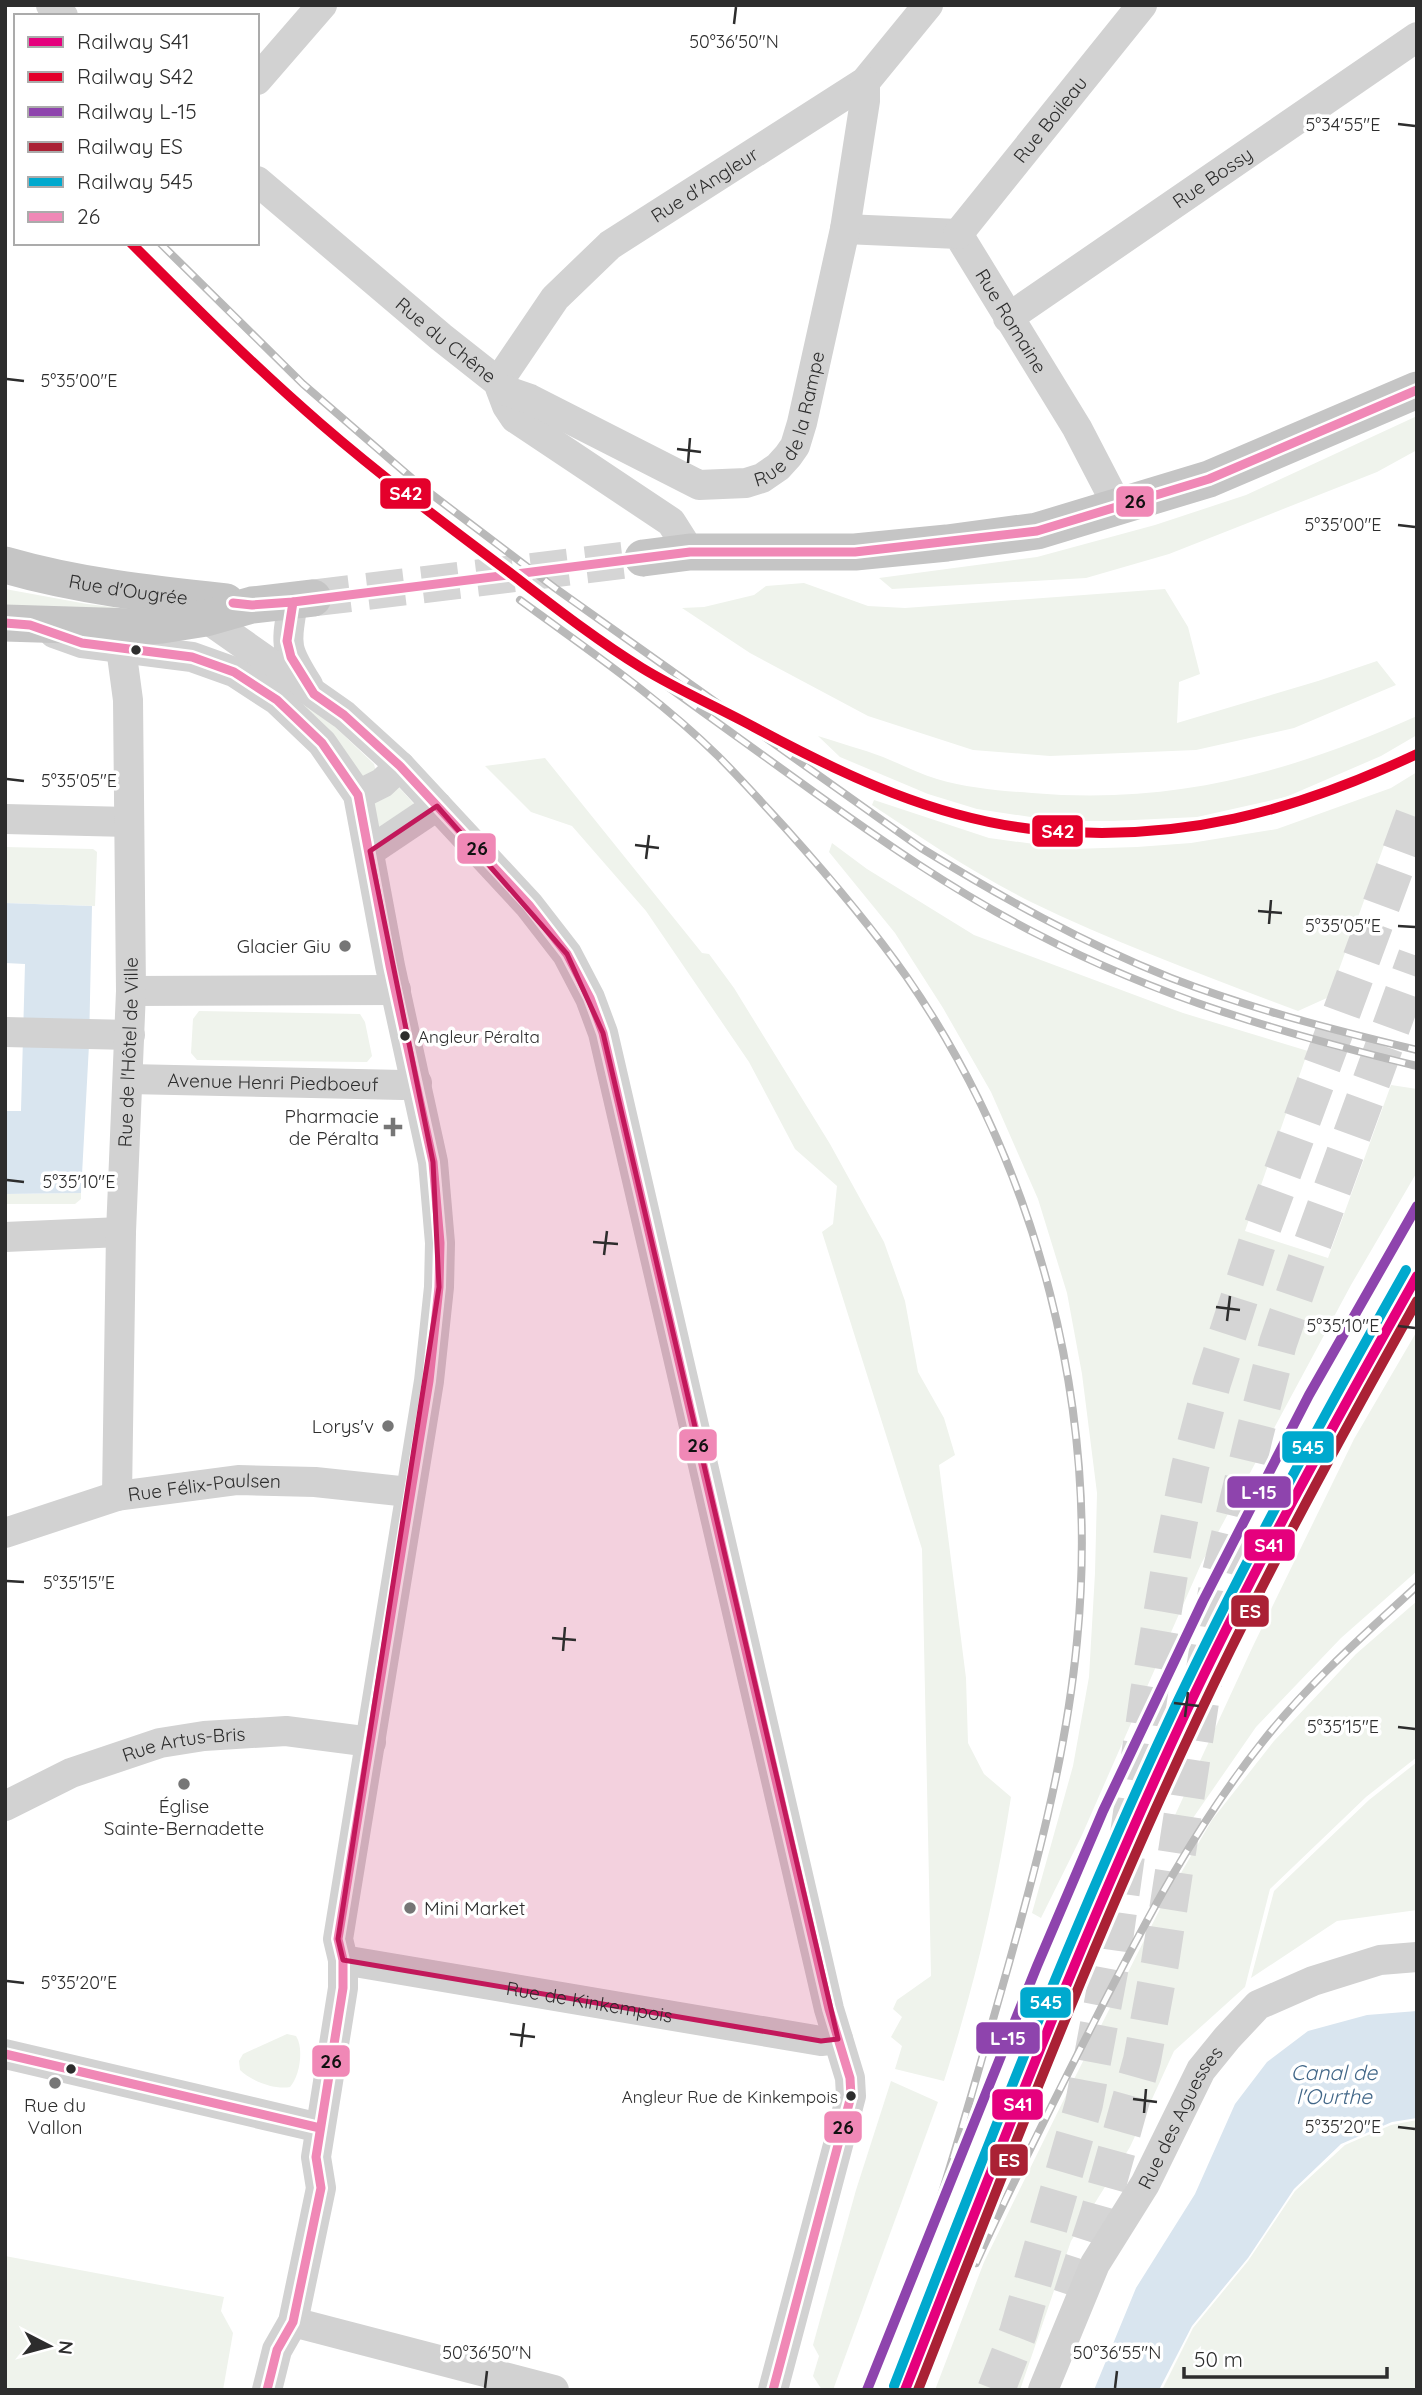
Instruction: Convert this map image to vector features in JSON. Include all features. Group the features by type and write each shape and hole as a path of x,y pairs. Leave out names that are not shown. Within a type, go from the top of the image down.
{"main road":[{"path":"643,558 690,552 855,552 934,545 1037,530 1209,478 1417,390"},
{"name":"Rue d'Ougrée","path":"5,565 44,576 107,588 252,605"},
{"name":"Rue d'Ougrée","path":"18,624 134,627 206,618 252,605 303,600"}],"street":[{"path":"259,78 322,5"},
{"name":"Rue d'Angleur","path":"500,386 555,298 610,245 866,82 928,5"},
{"name":"Rue Boileau","path":"958,234 1142,5"},
{"name":"Rue Bossy","path":"1008,318 1417,37"},
{"name":"Rue de la Rampe","path":"500,386 530,398 699,485 746,483 762,478 778,467 795,446 802,423 845,229 866,82"},
{"name":"Rue du Chêne","path":"259,183 500,386 507,406 515,418 671,522 690,552"},
{"path":"845,229 958,234"},
{"name":"Rue Romaine","path":"958,234 1077,428 1118,507"},
{"path":"158,594 206,618 344,715 400,766 529,905 567,954 590,998 603,1034 838,2039 850,2078 850,2096 774,2390"},
{"path":"303,600 287,641 290,657 314,694"},
{"path":"18,624 82,643 192,657 234,672 277,700 322,743 358,795 433,1162 440,1243 439,1287 429,1381 338,1939 343,1961 343,1988 316,2157 321,2188 293,2322 277,2350 267,2390"},
{"name":"Rue de l'Hôtel de Ville","path":"117,1496 121,1232 131,991 128,700 121,648"},
{"path":"358,795 382,783 400,766"},
{"path":"370,852 437,806"},
{"path":"5,819 129,822"},
{"path":"131,991 396,990"},
{"path":"14,1032 130,1035"},
{"name":"Avenue Henri Piedboeuf","path":"128,1079 403,1085 417,1083"},
{"path":"5,1237 121,1232"},
{"name":"Rue Félix-Paulsen","path":"5,1533 117,1496 237,1480 315,1482 410,1492"},
{"name":"Rue Artus-Bris","path":"5,1806 71,1773 160,1743 204,1736 286,1731 371,1742"},
{"name":"Rue des Aguesses","path":"1042,2390 1095,2264 1145,2184 1201,2070 1227,2038 1258,2005 1313,1981 1380,1960 1417,1957"},
{"name":"Rue de Kinkempois","path":"343,1961 821,2041 838,2039"},
{"path":"5,2054 320,2128"},
{"path":"293,2322 554,2390"}],"highlighted area":[{"path":"437,806 567,954 603,1033 838,2039 821,2041 343,1960 338,1939 439,1287 433,1162 370,851"}],"shaded area":[{"path":"1417,416 1417,450 1377,472 1169,554 1086,578 892,589 879,578 1037,557 1155,525 1246,495"},
{"path":"804,583 868,606 905,608 1165,589 1188,627 1200,674 1179,682 1177,723 1377,661 1396,685 1294,728 1196,750 1050,756 973,750 868,716 750,653 682,608 704,607 754,595 766,586"},
{"path":"5,589 87,604 146,611 5,608"},
{"path":"253,660 292,686 374,764 377,776 363,782"},
{"path":"1417,716 1417,735 1381,756 1286,797 1197,817 1113,821 1057,821 977,809 928,794 840,757 818,736 875,754 930,777 960,785 1032,793 1134,794 1182,789 1276,769 1323,754"},
{"path":"545,758 702,953 709,954 734,988 830,1144 884,1242 905,1301 918,1372 944,1418 955,1455 939,1465 966,1678 968,1743 984,1774 1011,1797 983,1940 944,2081 895,2069 902,2046 891,2037 902,2017 893,2009 897,2000 931,1976 922,1549 822,1232 833,1224 837,1186 795,1149 749,1062 646,911 572,826 531,812 485,766"},
{"path":"1417,772 1417,839 1390,829 1329,997 1298,1011 1130,946 1031,902 970,868 872,805 874,800 989,838 1071,849 1137,847 1191,843 1277,829 1391,788"},
{"path":"396,784 414,804 381,827 377,827 369,799"},
{"path":"832,843 867,869 974,935 1183,1013 1308,1051 1245,1231 1328,1258 1391,1085 1417,1089 1417,1172 1351,1285 1201,1564 1082,1835 1041,1918 1032,1913 1073,1766 1089,1677 1095,1573 1097,1493 1082,1374 1067,1293 1038,1199 991,1092 943,1008 895,933 829,852"},
{"path":"5,847 93,849 97,852 95,906 5,903"},
{"path":"199,1011 360,1014 365,1022 372,1056 367,1062 197,1060 191,1053 193,1019"},
{"path":"81,1193 81,1199 75,1204 5,1204 5,1194"},
{"path":"1417,1331 1417,1571 1341,1638 1256,1727 1175,1844 1164,1839 1253,1646 1354,1439"},
{"path":"1417,1601 1417,1757 1366,1797 1270,1889 1245,1987 1174,2051 1130,2147 1071,2241 1020,2390 935,2390 984,2262 1161,1907 1212,1820 1274,1741 1356,1654"},
{"path":"1417,1762 1417,1910 1337,1921 1251,1978 1274,1891 1369,1800"},
{"path":"287,2034 296,2036 300,2047 298,2069 290,2087 264,2084 240,2070 239,2061 243,2054"},
{"path":"891,2081 938,2102 833,2390 822,2390 813,2376 819,2356 813,2345 856,2190"},
{"path":"1417,2120 1417,2390 1162,2390 1193,2328 1248,2261 1295,2191 1345,2145 1391,2125"},
{"path":"5,2256 224,2297 221,2311 233,2333 223,2390 5,2390"}],"water":[{"path":"5,903 92,906 89,1045 81,1193 5,1194 5,1111 21,1111 25,964 5,963"},
{"name":"Canal de l'Ourthe","path":"1417,2011 1417,2118 1392,2122 1341,2144 1294,2189 1248,2258 1192,2326 1159,2390 1094,2390 1136,2288 1195,2194 1235,2104 1267,2062 1308,2031 1367,2015"}],"tunnel":[{"path":"313,598 643,558"},
{"path":"996,2390 1018,2333 1084,2104 1111,1961 1149,1693 1173,1550 1190,1467 1212,1383 1262,1228 1417,808"},
{"path":"1072,2296 1099,2214 1142,2060 1160,1963 1218,1585 1254,1436 1278,1343 1417,956"}],"railway":[{"path":"162,245 303,384 422,487 555,588 921,848 1043,918 1106,950 1171,978 1262,1009 1417,1050"},
{"path":"520,600 647,694 695,734 804,849 878,938 906,976 952,1050 992,1128 1025,1210 1050,1294 1068,1379 1079,1466 1082,1554 1072,1685 1057,1773 1026,1903 927,2239"},
{"path":"632,661 886,843 945,882 1037,934 1129,977 1222,1012 1417,1066"},
{"path":"976,2263 1095,2020 1193,1841 1239,1773 1281,1719 1338,1660 1417,1586"}],"rail line":[{"name":"S42","path":"133,245 248,358 344,443 437,518 591,634 669,684 823,762 893,793 966,817 1003,825 1092,833 1141,832 1234,819 1280,807 1325,792 1417,754"},
{"name":"L-15","path":"867,2390 1037,1966 1103,1811 1203,1601 1309,1395 1417,1206"},
{"name":"545","path":"894,2386 1029,2044 1100,1874 1175,1707 1258,1541 1406,1270"},
{"name":"S41","path":"905,2390 1075,1964 1186,1712 1268,1547 1417,1276"},
{"name":"ES","path":"918,2390 1052,2051 1160,1800 1223,1664 1276,1559 1417,1301"}],"transit line":[{"name":"26","path":"233,603 252,605 293,602 690,552 855,552 1037,531 1209,479 1417,390"},
{"name":"26","path":"293,602 287,641 291,657 314,694 344,715 400,766 529,905 567,954 590,998 603,1033 829,2009 850,2078 851,2096 773,2390"},
{"name":"26","path":"5,623 30,625 82,643 192,657 234,672 277,700 322,743 358,795 390,966 433,1162 440,1243 439,1287 429,1381 338,1939 343,1960 343,1988 316,2157 321,2188 293,2322 277,2350 267,2390"},
{"name":"26","path":"5,2054 320,2128"}],"place":[{"name":"Glacier Giu","path":"345,946"},
{"name":"Angleur Péralta","path":"405,1036"},
{"name":"Pharmacie de Péralta","path":"393,1127"},
{"name":"Lorys'v","path":"388,1426"},
{"name":"Église Sainte-Bernadette","path":"184,1784"},
{"name":"Mini Market","path":"410,1908"},
{"name":"Rue du Vallon","path":"55,2083"},
{"name":"Angleur Rue de Kinkempois","path":"851,2096"}]}
